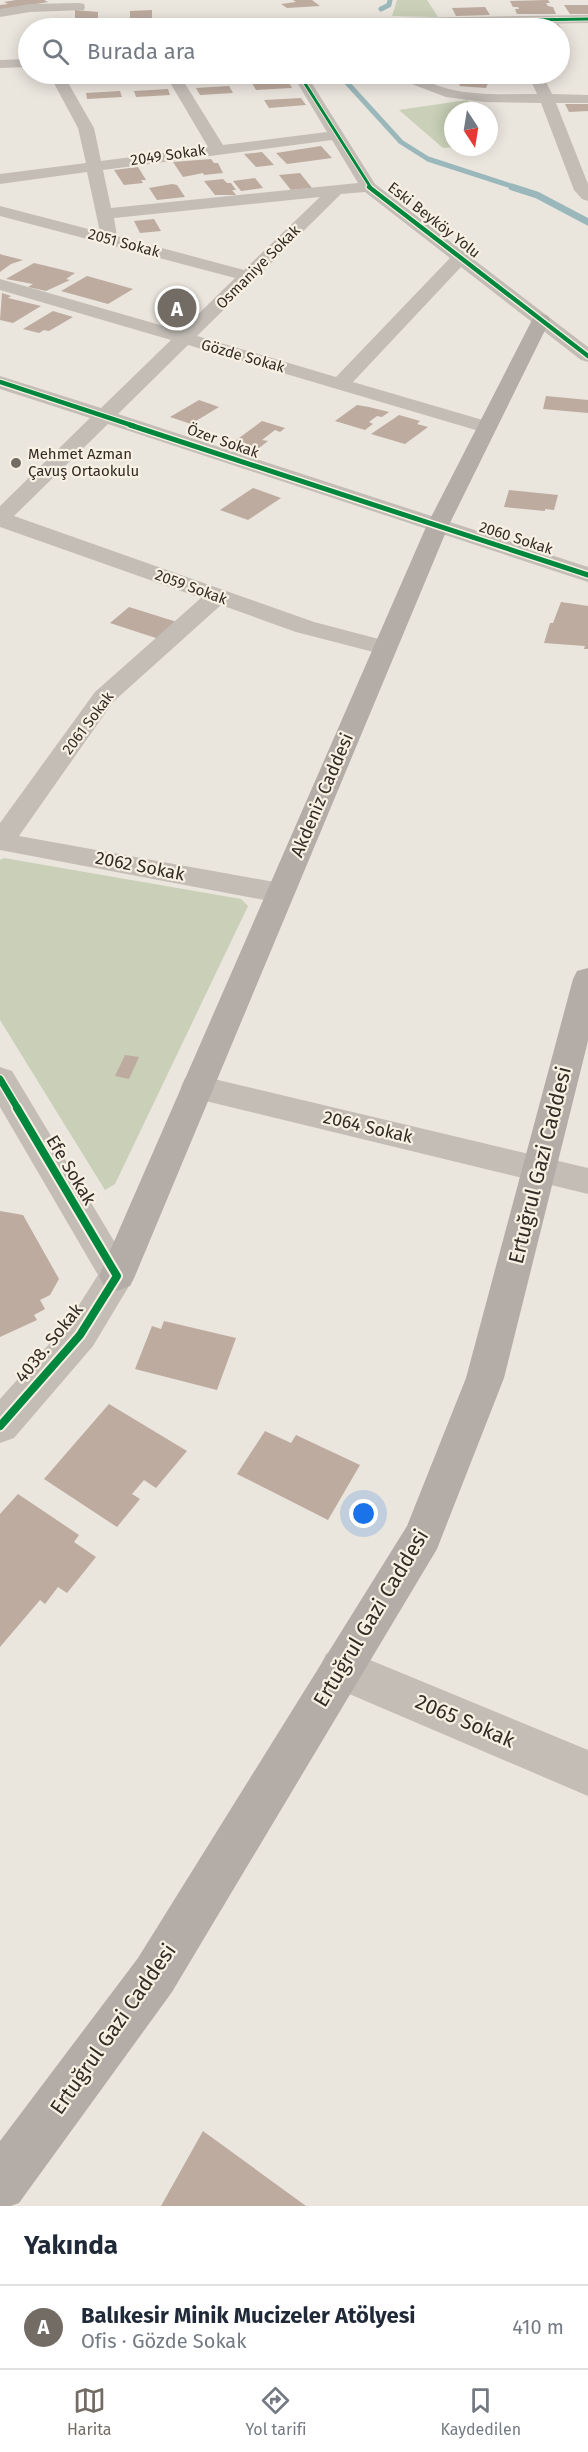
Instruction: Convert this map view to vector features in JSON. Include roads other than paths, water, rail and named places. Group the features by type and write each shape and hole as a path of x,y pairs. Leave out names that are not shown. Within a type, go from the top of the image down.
{"main road":[{"name":"Akdeniz Caddesi","path":"117,1276 436,527 541,320"},
{"name":"Ertuğrul Gazi Caddesi","path":"0,2184 155,1975 423,1536 485,1378 538,1167 585,1000"}],"street":[{"path":"0,13 86,3"},
{"path":"438,7 444,18"},
{"path":"279,18 324,10 381,12 386,18"},
{"path":"180,12 195,18"},
{"path":"570,19 588,19"},
{"path":"0,64 18,63"},
{"path":"62,84 86,128 110,239"},
{"path":"178,84 217,148"},
{"name":"Eski Beyköy Yolu","path":"305,84 369,187 588,356"},
{"path":"424,84 439,90 484,98 588,99"},
{"path":"439,90 442,84"},
{"path":"540,84 582,190 588,196"},
{"name":"2049 Sokak","path":"0,178 217,148 337,135"},
{"path":"105,214 369,187"},
{"name":"Osmaniye Sokak","path":"0,518 186,339 336,190"},
{"name":"2051 Sokak","path":"0,211 248,276"},
{"path":"340,384 460,258"},
{"name":"Gözde Sokak","path":"0,284 486,427"},
{"name":"Özer Sokak","path":"0,382 436,527"},
{"name":"2059 Sokak","path":"0,518 216,597 305,627 385,648"},
{"name":"2060 Sokak","path":"436,527 588,575"},
{"name":"2061 Sokak","path":"1,841 104,698 216,597"},
{"name":"2062 Sokak","path":"1,841 280,893"},
{"name":"Efe Sokak","path":"0,1079 117,1276"},
{"name":"2064 Sokak","path":"197,1087 538,1167 588,1181"},
{"name":"4038. Sokak","path":"0,1426 80,1335 117,1276"},
{"name":"2065 Sokak","path":"341,1669 588,1773"}],"waterway":[{"path":"381,9 389,5 390,0"},
{"path":"348,84 401,142 428,159 517,188"},
{"path":"512,187 537,195 588,222"}],"place":[{"name":"Balıkesir Minik Mucizeler Atölyesi","path":"177,308"},
{"name":"Mehmet Azman Çavuş Ortaokulu","path":"16,463"}]}
